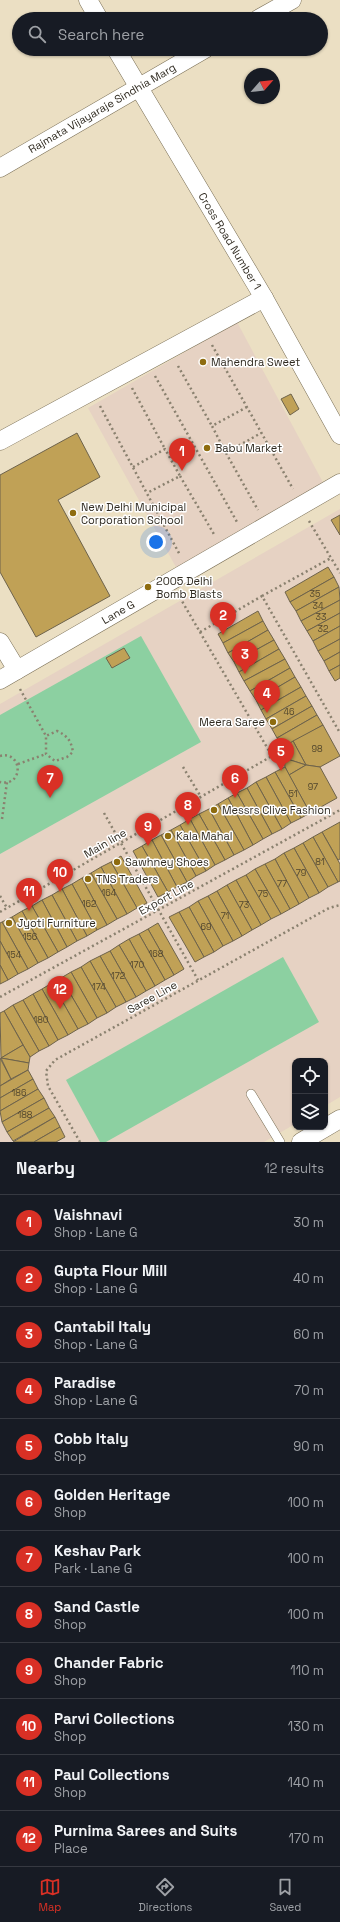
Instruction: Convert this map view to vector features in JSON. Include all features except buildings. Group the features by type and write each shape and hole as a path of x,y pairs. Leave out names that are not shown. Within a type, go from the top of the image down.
{"street":[{"path":"88,0 95,12"},
{"path":"271,12 292,0"},
{"name":"Cross Road Number 1","path":"120,56 264,298 340,435"},
{"name":"Rajmata Vijayaraje Sindhia Marg","path":"0,168 192,56"},
{"path":"0,441 264,298"},
{"name":"Lane G","path":"9,674 190,572 302,507 340,483"},
{"path":"0,642 9,674"},
{"path":"301,1142 340,1119"}],"lane":[{"path":"251,1094 280,1142"}],"path":[{"path":"204,331 340,573"},
{"path":"177,363 261,515"},
{"path":"155,375 240,527"},
{"path":"132,388 217,540"},
{"path":"92,392 190,572"},
{"path":"212,426 247,407"},
{"path":"226,453 262,433"},
{"path":"133,467 165,449"},
{"path":"147,493 180,476"},
{"path":"200,633 262,596 331,558"},
{"name":"Main line","path":"0,912 121,844 272,756 171,582"},
{"path":"262,596 340,734"},
{"path":"9,674 46,736 46,754"},
{"path":"46,736 57,731 65,735 71,742 73,752 67,757 55,761 46,754"},
{"path":"18,764 46,754"},
{"path":"0,756 12,757 18,764 16,777 7,782 0,782"},
{"path":"183,767 201,797"},
{"path":"2,819 7,782"},
{"name":"Export Line","path":"0,998 340,810"},
{"path":"104,813 198,980"},
{"path":"0,896 7,908"},
{"name":"Saree Line","path":"80,1142 48,1086 46,1071 55,1060 329,908 340,905"}],"shaded area":[{"name":"Babu Market","path":"237,322 326,488 177,569 88,408"},
{"path":"340,509 340,1097 328,1104 328,1058 292,1058 292,1126 264,1142 0,1142 0,704"}],"green space":[{"path":"141,636 201,742 0,854 0,715"},
{"path":"283,957 319,1022 106,1142 100,1142 66,1080"}],"place":[{"name":"Mahendra Sweet","path":"203,362"},
{"name":"Babu Market","path":"207,448"},
{"name":"Vaishnavi","path":"182,471"},
{"name":"New Delhi Municipal Corporation School","path":"73,513"},
{"name":"2005 Delhi Bomb Blasts","path":"148,587"},
{"name":"Gupta Flour Mill","path":"223,635"},
{"name":"Cantabil Italy","path":"245,674"},
{"name":"Paradise","path":"267,713"},
{"name":"Meera Saree","path":"273,722"},
{"name":"Cobb Italy","path":"281,771"},
{"name":"Keshav Park","path":"50,798"},
{"name":"Golden Heritage","path":"235,798"},
{"name":"Messrs Clive Fashion","path":"214,810"},
{"name":"Sand Castle","path":"188,825"},
{"name":"Kala Mahal","path":"168,836"},
{"name":"Chander Fabric","path":"148,846"},
{"name":"Sawhney Shoes","path":"117,862"},
{"name":"TNS Traders","path":"88,879"},
{"name":"Parvi Collections","path":"60,892"},
{"name":"Paul Collections","path":"29,911"},
{"name":"Jyoti Furniture","path":"9,923"},
{"name":"Purnima Sarees and Suits","path":"60,1009"}]}
